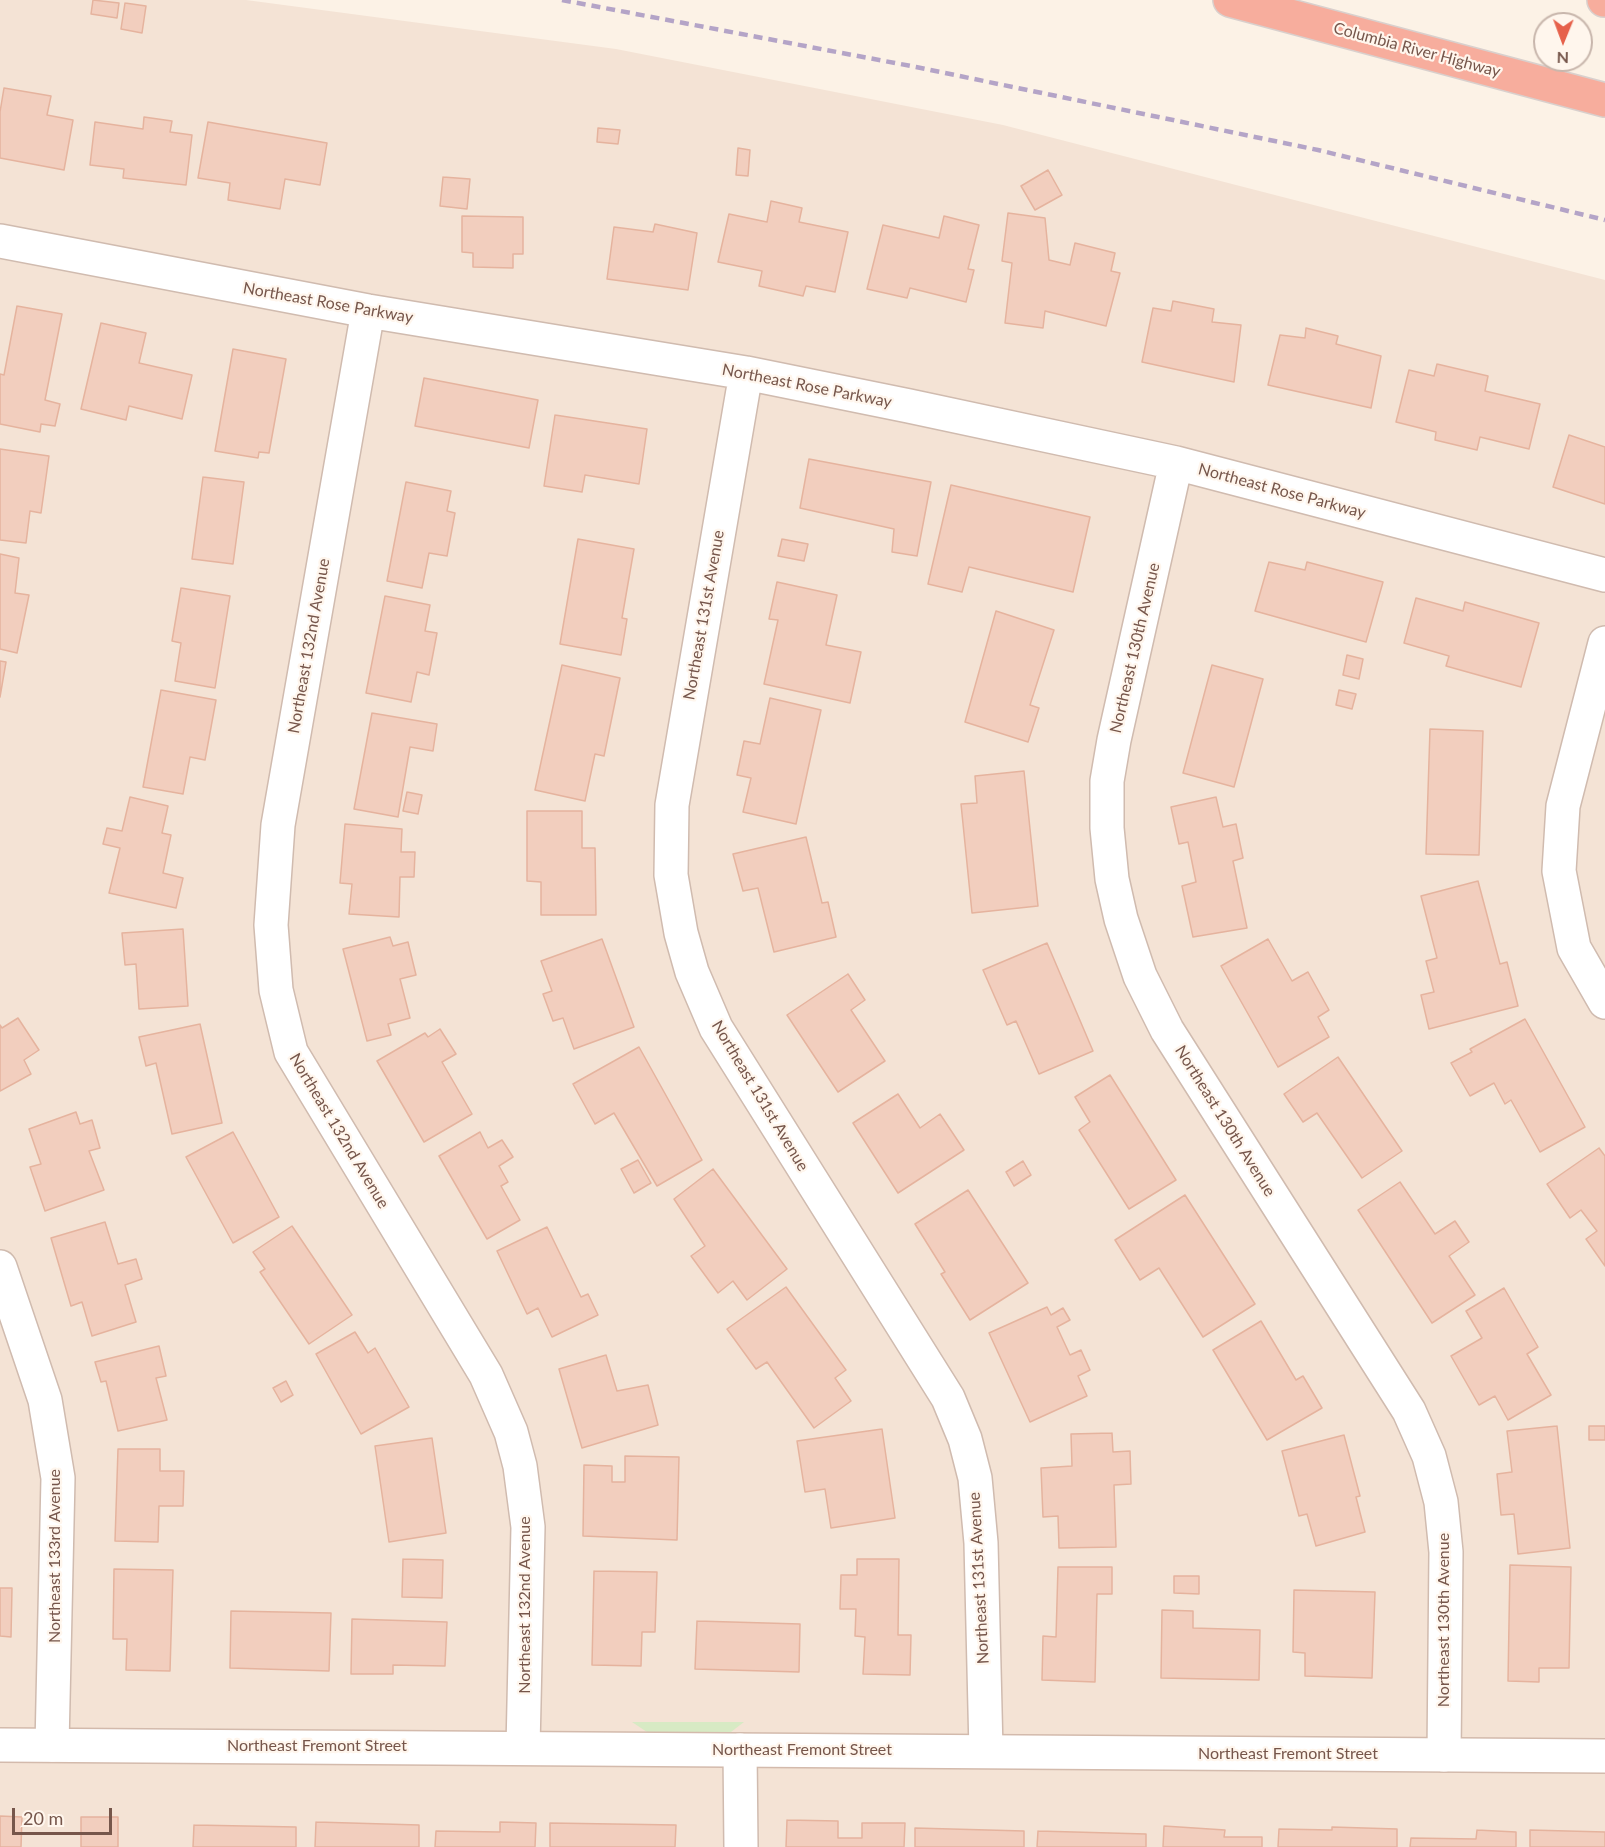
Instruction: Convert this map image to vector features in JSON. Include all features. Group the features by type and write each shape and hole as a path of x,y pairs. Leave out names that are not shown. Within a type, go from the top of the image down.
{"highway":[{"name":"Columbia River Highway","path":"1230,0 1605,100"}],"street":[{"name":"Northeast Rose Parkway","path":"0,241 368,311 746,373 1176,463 1605,575"},
{"name":"Northeast 132nd Avenue","path":"368,311 278,825 271,925 276,990 291,1052 486,1375 511,1432 520,1466 528,1527 523,1747"},
{"name":"Northeast 131st Avenue","path":"746,373 672,805 671,876 681,933 692,972 716,1028 948,1398 965,1438 975,1478 981,1543 986,1751"},
{"name":"Northeast 130th Avenue","path":"1176,463 1114,740 1107,781 1107,828 1112,879 1121,919 1140,976 1167,1030 1409,1411 1429,1456 1441,1502 1446,1552 1444,1755"},
{"path":"1605,643 1563,806 1558,871 1574,948 1605,1002"},
{"name":"Northeast 133rd Avenue","path":"2,1284 45,1400 58,1478 52,1745"},
{"name":"Northeast Fremont Street","path":"0,1744 1605,1756"},
{"path":"740,1750 741,1847"}],"shaded area":[{"path":"0,0 246,0 616,49 1003,125 1605,280 1605,1847 0,1847"}],"green space":[{"path":"632,1722 744,1722 727,1735 650,1734"}],"building":[{"path":"93,0 119,3 117,18 91,14"},
{"path":"125,3 146,6 142,33 121,29"},
{"path":"4,88 51,96 47,115 73,120 64,170 0,158 0,112"},
{"path":"144,117 172,121 170,132 192,135 186,185 123,178 124,169 90,165 95,122 143,129"},
{"path":"208,122 327,143 320,185 285,179 280,209 228,200 230,183 198,178"},
{"path":"598,128 620,130 618,144 597,142"},
{"path":"738,148 750,150 748,176 736,175"},
{"path":"1048,170 1062,195 1035,210 1021,186"},
{"path":"443,177 470,179 467,209 440,206"},
{"path":"771,201 802,208 799,222 848,232 835,292 806,286 803,296 759,286 762,271 718,262 729,214 767,222"},
{"path":"1008,213 1045,218 1049,260 1070,265 1075,243 1115,253 1111,271 1120,273 1106,326 1045,311 1043,328 1005,323 1012,263 1002,261"},
{"path":"462,216 523,217 523,254 513,254 513,268 473,267 473,253 462,252"},
{"path":"944,216 979,225 968,269 974,270 966,302 910,288 907,298 867,289 883,225 939,238"},
{"path":"655,224 697,233 688,290 607,279 614,227 653,232"},
{"path":"1173,301 1214,309 1212,322 1241,325 1234,382 1142,362 1153,308 1171,311"},
{"path":"17,306 62,314 45,400 60,404 55,426 41,424 40,432 0,424 0,374 4,375"},
{"path":"101,323 146,333 139,363 192,375 182,419 129,406 126,420 81,409"},
{"path":"1306,328 1338,336 1336,344 1381,356 1371,408 1268,385 1280,335 1305,338"},
{"path":"233,349 286,359 269,453 259,452 258,458 215,451"},
{"path":"1437,364 1488,376 1485,391 1540,404 1529,449 1480,437 1477,450 1435,440 1436,432 1396,422 1409,370 1434,376"},
{"path":"424,378 538,400 529,448 415,426"},
{"path":"555,415 647,429 639,484 585,475 582,492 544,486"},
{"path":"1569,435 1605,447 1605,504 1553,487"},
{"path":"0,449 49,456 41,513 30,511 26,543 0,540"},
{"path":"809,459 931,482 917,556 892,552 894,529 800,508"},
{"path":"203,477 244,482 233,564 192,559"},
{"path":"406,482 451,491 447,511 455,513 447,556 429,553 422,588 387,581"},
{"path":"951,485 1090,517 1073,592 969,567 962,592 928,584"},
{"path":"578,539 634,549 622,618 627,619 621,655 560,644"},
{"path":"782,539 808,544 804,561 778,556"},
{"path":"0,554 19,558 15,593 29,595 17,653 0,649"},
{"path":"1269,562 1305,570 1307,562 1383,582 1366,642 1255,611"},
{"path":"777,582 837,595 826,645 861,652 850,703 764,684 778,620 769,619"},
{"path":"181,588 230,596 215,688 175,681 181,643 172,641"},
{"path":"385,596 430,605 425,631 437,633 429,675 417,672 411,702 366,693"},
{"path":"1416,598 1463,611 1465,602 1539,623 1521,687 1446,666 1449,656 1404,643"},
{"path":"996,611 1054,630 1030,705 1039,708 1028,742 965,722"},
{"path":"1347,655 1363,659 1359,679 1343,675"},
{"path":"0,661 6,662 0,697"},
{"path":"562,665 620,678 604,756 595,754 585,801 535,790"},
{"path":"1212,665 1263,679 1234,787 1183,773"},
{"path":"161,690 216,700 205,760 190,757 183,794 143,787"},
{"path":"1339,690 1356,694 1352,709 1336,705"},
{"path":"770,698 821,710 796,824 743,812 751,778 737,775 744,741 760,744"},
{"path":"372,713 437,724 433,751 410,747 398,817 354,809"},
{"path":"1430,729 1483,731 1479,855 1426,854"},
{"path":"1024,771 1038,906 972,913 961,804 977,803 975,776"},
{"path":"407,792 422,795 418,814 403,811"},
{"path":"130,797 168,806 162,833 171,835 163,873 183,878 176,908 109,893 120,848 103,844 107,828 122,831"},
{"path":"1216,797 1223,827 1236,824 1243,858 1233,861 1247,928 1193,937 1182,886 1196,882 1188,842 1179,844 1171,807"},
{"path":"527,811 582,811 582,848 595,848 596,915 541,915 541,882 527,881"},
{"path":"345,824 402,829 401,852 415,852 414,877 400,877 399,917 349,914 352,884 340,883"},
{"path":"806,837 822,903 828,902 836,937 774,952 758,888 743,891 733,854"},
{"path":"1478,881 1500,964 1507,962 1518,1006 1429,1029 1421,995 1434,992 1426,961 1437,958 1421,896"},
{"path":"183,929 188,1006 139,1009 136,964 125,965 122,933"},
{"path":"390,937 393,946 408,942 416,975 400,979 410,1018 388,1024 391,1035 367,1041 343,949"},
{"path":"602,939 634,1027 574,1049 563,1018 553,1021 543,994 552,991 541,961"},
{"path":"1268,939 1292,981 1308,972 1329,1010 1318,1017 1329,1037 1278,1067 1221,966"},
{"path":"1047,943 1093,1051 1039,1074 1016,1021 1007,1025 983,970"},
{"path":"848,974 865,1000 851,1010 885,1061 838,1092 787,1015"},
{"path":"18,1018 39,1050 24,1060 31,1074 0,1091 0,1025 2,1028"},
{"path":"1525,1019 1585,1127 1540,1152 1511,1100 1505,1104 1494,1083 1470,1096 1451,1063 1472,1052 1470,1049"},
{"path":"200,1024 222,1123 172,1134 156,1063 146,1066 139,1037"},
{"path":"440,1029 456,1054 442,1062 472,1114 424,1142 377,1061 425,1033 428,1037"},
{"path":"639,1047 702,1160 657,1186 614,1113 595,1124 573,1084"},
{"path":"1338,1057 1402,1151 1362,1178 1317,1113 1303,1122 1284,1094"},
{"path":"1110,1075 1176,1180 1129,1209 1079,1130 1090,1122 1075,1097"},
{"path":"898,1094 920,1128 940,1114 964,1150 898,1193 853,1123"},
{"path":"76,1112 80,1124 92,1120 100,1148 89,1151 104,1190 45,1211 30,1167 41,1164 29,1129"},
{"path":"233,1132 279,1217 233,1243 186,1157"},
{"path":"480,1132 488,1148 502,1140 513,1157 499,1166 508,1182 501,1186 520,1220 487,1239 439,1156"},
{"path":"1599,1148 1605,1156 1605,1266 1586,1239 1597,1231 1581,1210 1570,1218 1547,1184"},
{"path":"638,1160 651,1183 634,1193 621,1169"},
{"path":"1023,1161 1031,1175 1014,1186 1006,1172"},
{"path":"713,1169 787,1269 747,1300 733,1281 718,1293 691,1256 705,1246 674,1199"},
{"path":"1400,1182 1435,1234 1455,1221 1469,1242 1449,1256 1475,1295 1432,1323 1358,1210"},
{"path":"968,1190 1028,1283 970,1320 941,1274 945,1272 915,1224"},
{"path":"1185,1195 1255,1304 1203,1337 1159,1268 1140,1280 1115,1240"},
{"path":"105,1222 118,1264 136,1259 142,1279 125,1285 136,1322 92,1336 82,1302 71,1306 51,1238"},
{"path":"292,1226 352,1315 309,1344 260,1272 265,1269 253,1252"},
{"path":"547,1227 581,1297 588,1294 598,1315 552,1337 538,1308 527,1314 497,1251"},
{"path":"786,1287 846,1370 835,1378 851,1401 814,1428 767,1362 756,1369 727,1329"},
{"path":"1504,1288 1538,1347 1527,1354 1551,1395 1508,1420 1495,1396 1479,1405 1451,1356 1482,1338 1466,1311"},
{"path":"1047,1307 1051,1315 1063,1308 1070,1320 1057,1327 1070,1355 1081,1350 1090,1370 1078,1376 1087,1396 1030,1422 989,1333"},
{"path":"1261,1321 1296,1380 1303,1376 1322,1408 1267,1440 1213,1350"},
{"path":"355,1332 368,1353 375,1348 409,1407 361,1434 316,1354"},
{"path":"159,1346 166,1376 156,1378 167,1420 118,1431 106,1381 101,1382 95,1362"},
{"path":"606,1355 617,1391 648,1385 658,1425 582,1448 559,1369"},
{"path":"286,1381 293,1395 281,1402 273,1388"},
{"path":"1557,1426 1570,1548 1518,1554 1514,1514 1501,1515 1497,1474 1512,1472 1507,1431"},
{"path":"1589,1426 1605,1426 1605,1440 1589,1440"},
{"path":"882,1429 895,1518 831,1528 825,1489 805,1492 797,1441"},
{"path":"1112,1433 1113,1452 1130,1451 1131,1484 1114,1485 1116,1547 1059,1548 1058,1516 1043,1517 1041,1468 1072,1466 1071,1434"},
{"path":"1344,1435 1360,1496 1356,1497 1365,1532 1316,1546 1307,1514 1299,1516 1282,1451"},
{"path":"432,1438 446,1533 389,1542 375,1446"},
{"path":"118,1449 160,1449 160,1471 184,1471 183,1506 159,1506 158,1542 115,1541"},
{"path":"625,1456 679,1457 677,1540 583,1536 584,1465 612,1466 612,1482 625,1482"},
{"path":"403,1559 443,1560 442,1598 402,1597"},
{"path":"857,1559 899,1559 898,1635 911,1635 910,1675 863,1674 865,1637 855,1636 856,1609 840,1609 841,1575 857,1575"},
{"path":"1510,1565 1571,1567 1569,1668 1539,1668 1539,1682 1508,1681"},
{"path":"1058,1567 1112,1567 1112,1594 1097,1594 1095,1682 1042,1680 1043,1636 1056,1637"},
{"path":"114,1569 173,1570 170,1671 126,1670 127,1639 113,1639"},
{"path":"594,1571 657,1572 655,1632 642,1632 641,1666 592,1665"},
{"path":"1174,1576 1199,1576 1199,1594 1174,1593"},
{"path":"0,1588 12,1588 11,1637 0,1636"},
{"path":"1294,1590 1375,1592 1372,1678 1305,1676 1305,1653 1293,1652"},
{"path":"1162,1610 1193,1611 1193,1628 1260,1630 1259,1680 1161,1678"},
{"path":"231,1611 331,1613 329,1671 230,1668"},
{"path":"352,1619 447,1622 445,1666 393,1665 393,1674 351,1674"},
{"path":"697,1621 800,1624 799,1672 695,1669"},
{"path":"0,1816 22,1817 21,1847 0,1847"},
{"path":"81,1817 118,1817 118,1847 81,1847"},
{"path":"787,1820 838,1821 838,1838 862,1838 862,1823 905,1823 904,1847 786,1847"},
{"path":"316,1822 419,1825 419,1847 315,1847"},
{"path":"500,1822 536,1823 535,1847 435,1847 436,1831 500,1832"},
{"path":"550,1823 676,1825 675,1847 550,1847"},
{"path":"194,1825 296,1827 296,1847 193,1847"},
{"path":"1164,1826 1225,1830 1224,1837 1262,1837 1262,1847 1163,1847"},
{"path":"1332,1827 1397,1829 1397,1847 1278,1847 1279,1829 1332,1830"},
{"path":"915,1828 1024,1831 1024,1847 915,1847"},
{"path":"1477,1830 1516,1832 1516,1847 1410,1847 1411,1838 1476,1839"},
{"path":"1530,1830 1605,1832 1605,1847 1530,1847"},
{"path":"1038,1831 1146,1834 1146,1847 1037,1847"}],"railway":[{"path":"562,0 916,67 1318,150 1605,220"}]}
